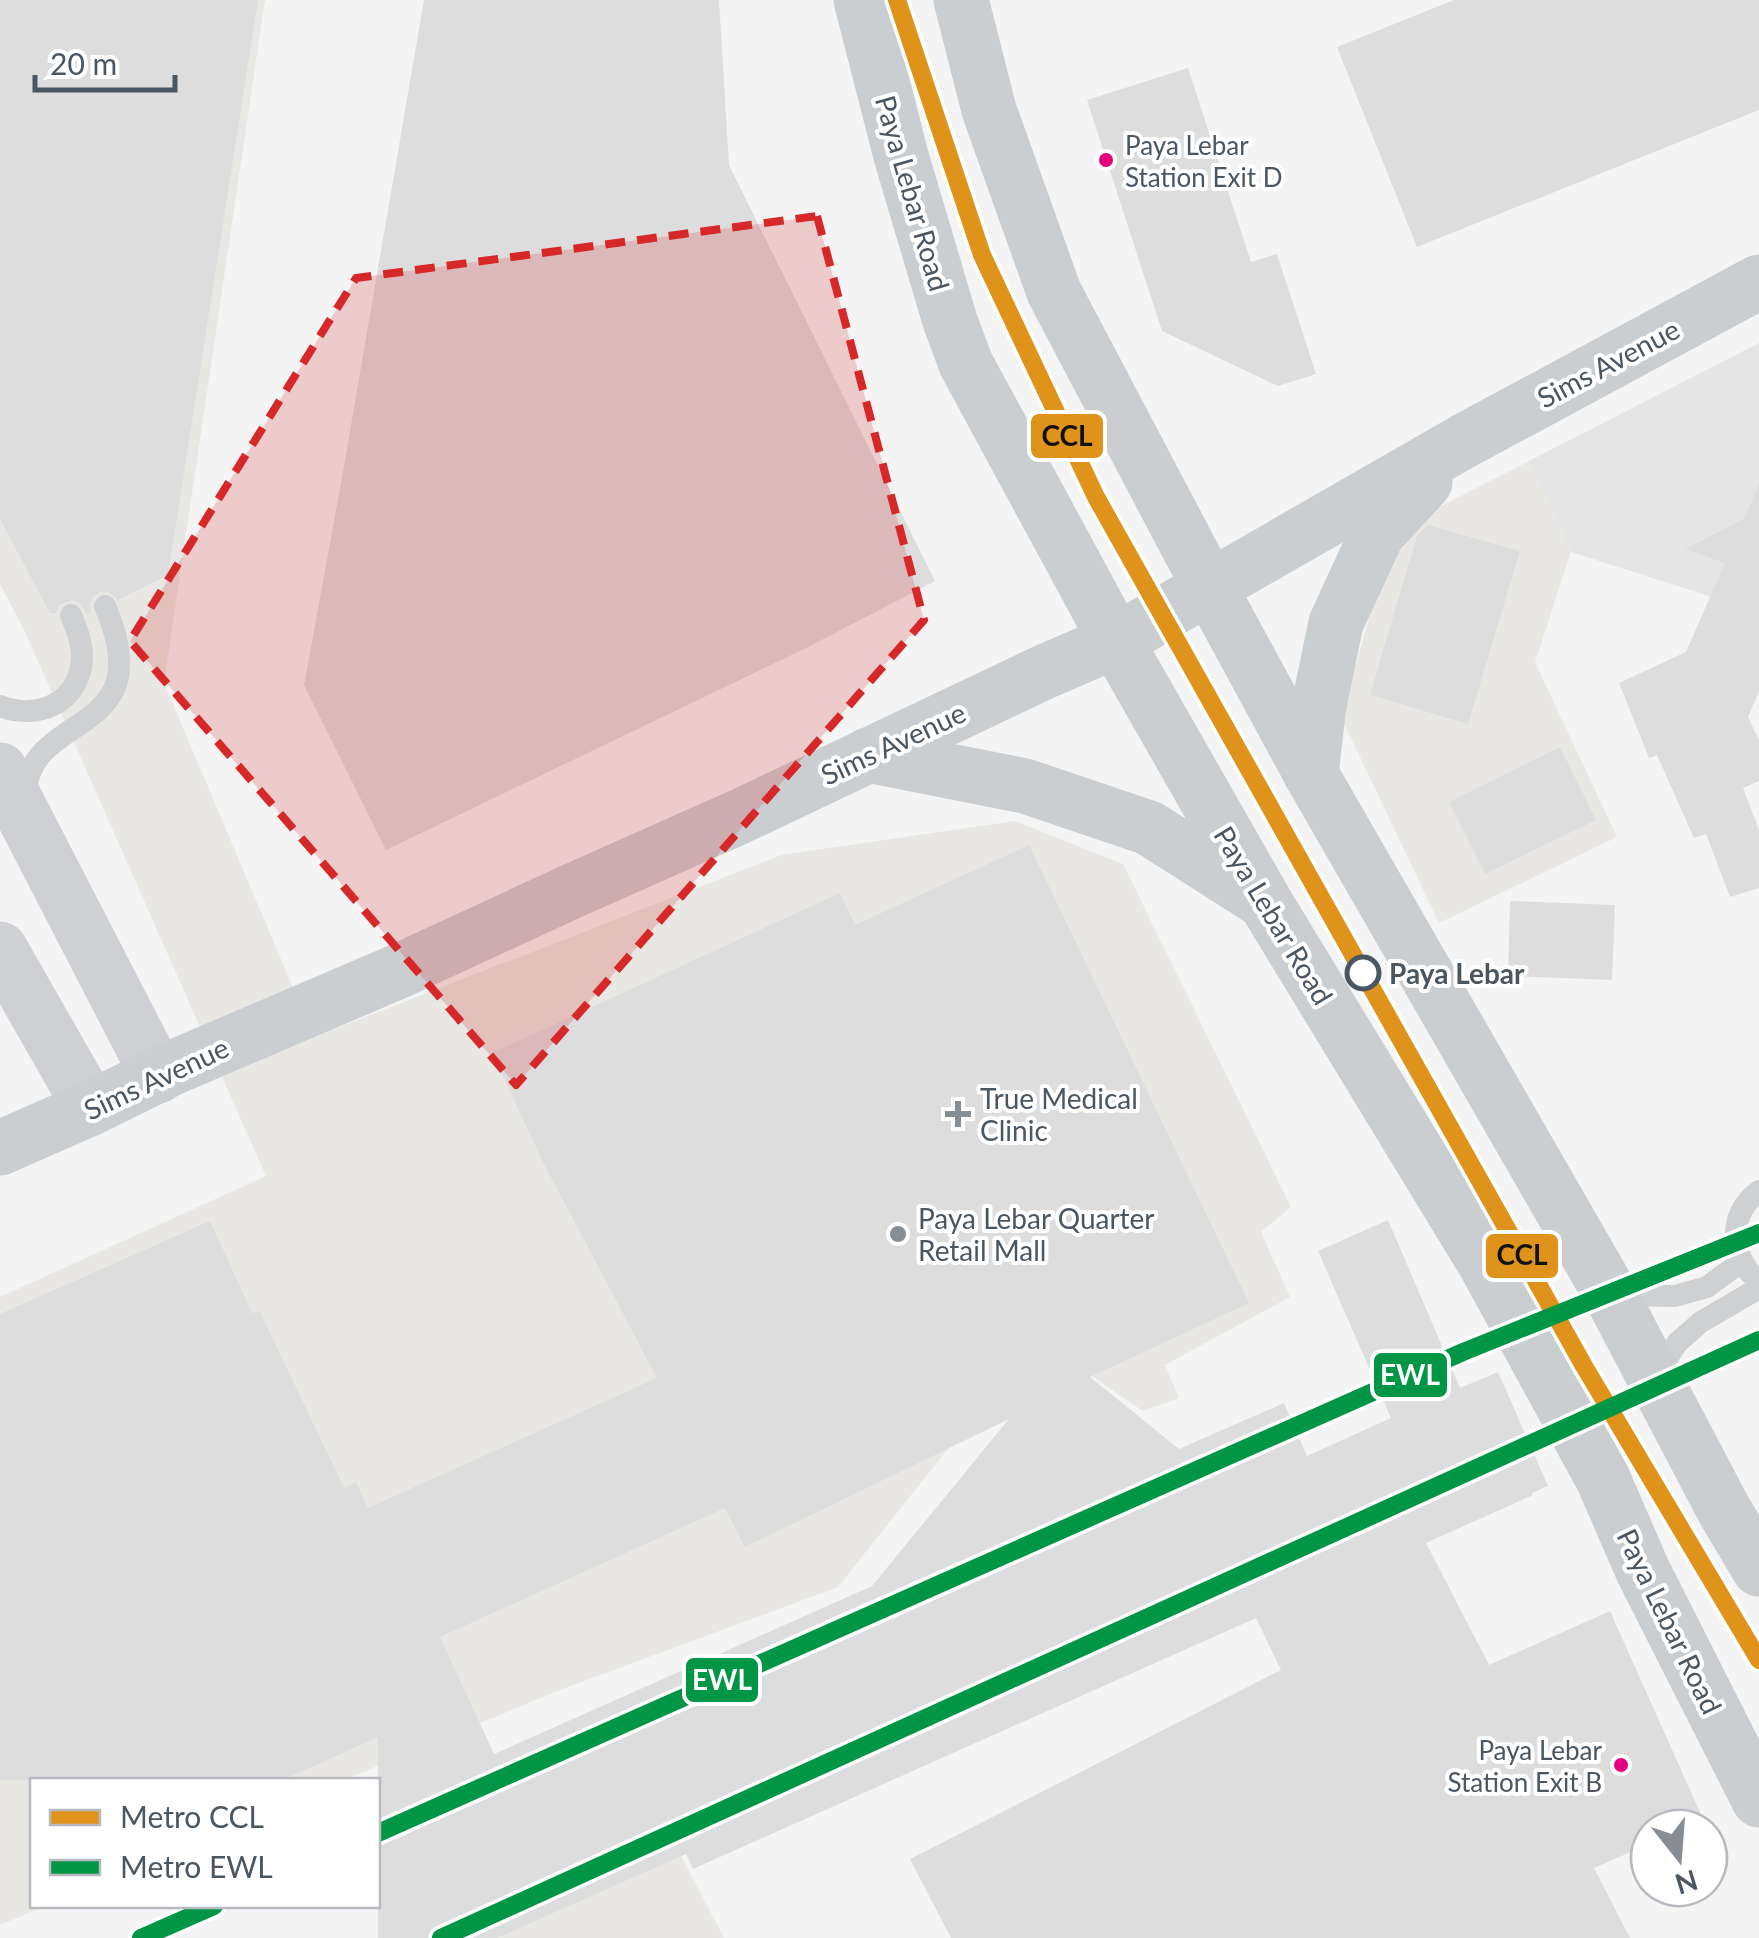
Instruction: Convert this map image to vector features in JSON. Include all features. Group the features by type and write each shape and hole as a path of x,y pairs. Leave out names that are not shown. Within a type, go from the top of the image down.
{"main road":[{"name":"Paya Lebar Road","path":"861,0 901,156 966,364 1116,641 1265,902 1496,1282 1603,1479 1643,1572 1759,1800"},
{"path":"961,0 989,110 1054,292 1311,774 1611,1294 1759,1569"},
{"name":"Sims Avenue","path":"0,1148 741,816 1116,641 1464,441 1759,282"},
{"path":"1311,774 1319,705 1336,624 1377,534 1464,441"},
{"path":"868,755 1024,786 1150,828 1265,902"},
{"path":"0,770 158,1076"},
{"path":"0,950 91,1108"}],"lane":[{"path":"47,862 26,804 28,776 40,752 93,717 115,688 119,648 105,606"},
{"path":"0,706 33,713 54,706 73,687 82,662 80,640 71,615"},
{"path":"1654,1377 1678,1342 1759,1286 1740,1262 1735,1230 1740,1212 1759,1191"},
{"path":"1611,1294 1675,1296 1707,1287 1740,1262"}],"highlighted area":[{"path":"817,216 924,620 516,1085 130,641 356,278"}],"shaded area":[{"path":"0,0 265,0 164,683 314,1037 781,855 1015,821 1123,864 1291,1207 1261,1232 1290,1297 1165,1365 1179,1398 1143,1411 1036,1338 838,1587 557,1691 349,1778 30,1778 30,1908 41,1908 0,1925 0,1297 266,1176 25,632 0,584"},
{"path":"1759,343 1759,612 1571,552 1529,461"},
{"path":"1529,461 1571,552 1535,662 1617,837 1439,923 1339,713 1387,555 1408,523"},
{"path":"676,1846 724,1938 443,1938"}],"building":[{"path":"0,0 258,0 168,575 118,600 109,592 100,592 93,597 91,613 87,615 81,604 72,600 60,605 56,613 50,613 0,519"},
{"path":"424,0 719,0 729,165 935,581 808,647 386,850 304,685"},
{"path":"1454,0 1759,0 1759,110 1417,247 1337,47"},
{"path":"1188,68 1251,262 1277,254 1316,374 1278,386 1162,331 1087,100"},
{"path":"1759,484 1759,691 1748,717 1759,740 1759,781 1743,788 1759,830 1759,888 1730,897 1706,834 1694,838 1657,755 1649,758 1619,683 1686,652 1725,563 1685,549 1744,519"},
{"path":"1428,525 1520,551 1468,724 1370,695 1417,536"},
{"path":"1560,747 1596,820 1485,874 1449,802"},
{"path":"1029,845 1249,1303 1090,1377 1179,1449 1284,1403 1307,1456 1391,1418 1318,1251 1388,1220 1460,1388 1498,1372 1548,1486 1426,1543 1489,1665 1610,1611 1698,1808 1629,1808 1629,1853 1594,1868 1630,1938 951,1938 910,1859 1281,1670 1256,1618 693,1869 686,1854 497,1938 378,1938 378,1737 287,1778 0,1780 0,1314 210,1221 252,1313 260,1312 344,1488 356,1482 368,1508 657,1378 544,1164 492,1053 840,893 855,925","holes":["1009,1419 872,1586 494,1754 440,1637 725,1508 745,1547"]},
{"path":"1510,901 1615,905 1612,980 1508,976"}],"metro line":[{"name":"CCL","path":"897,0 982,255 1096,497 1584,1366 1759,1660"},
{"name":"EWL","path":"380,1832 1463,1352 1759,1233"},
{"name":"EWL","path":"441,1938 1759,1340"},
{"name":"EWL","path":"141,1938 209,1908"}],"place":[{"name":"Paya Lebar Station Exit D","path":"1106,160"},
{"name":"Paya Lebar","path":"1363,973"},
{"name":"True Medical Clinic","path":"958,1114"},
{"name":"Paya Lebar Quarter Retail Mall","path":"898,1234"},
{"name":"Paya Lebar Station Exit B","path":"1621,1765"}]}
